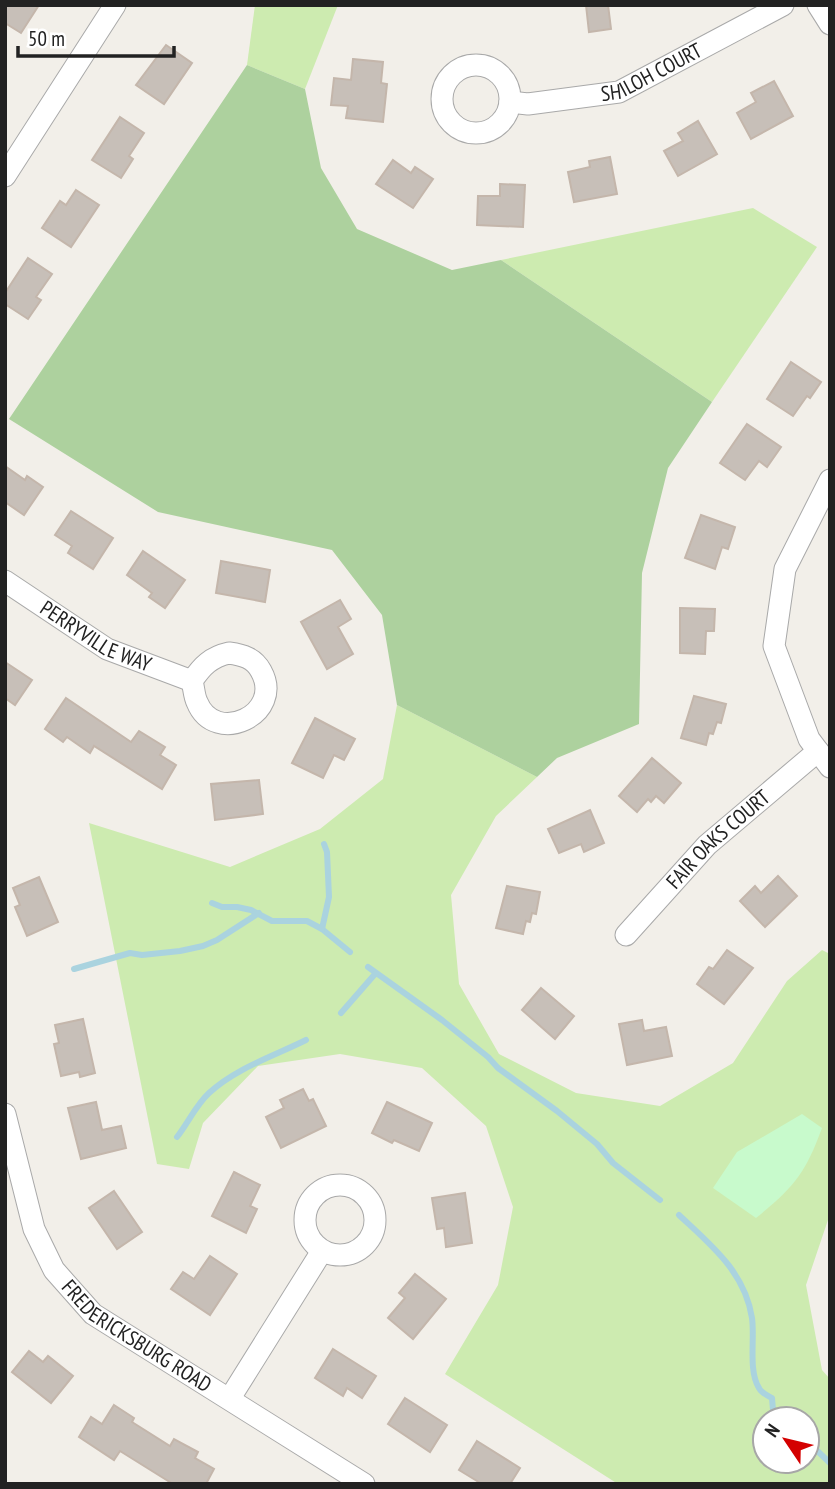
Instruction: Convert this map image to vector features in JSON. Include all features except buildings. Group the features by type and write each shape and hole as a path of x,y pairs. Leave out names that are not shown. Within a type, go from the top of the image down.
{"street":[{"path":"5,176 115,5"},
{"name":"SHILOH COURT","path":"510,102 528,104 619,92 782,5"},
{"path":"818,5 830,24"},
{"path":"824,759 809,739 774,646 785,569 830,480"},
{"name":"PERRYVILLE WAY","path":"5,581 107,649 192,681"},
{"name":"FAIR OAKS COURT","path":"626,935 707,845 824,759"},
{"name":"FREDERICKSBURG ROAD","path":"5,1114 34,1229 54,1270 93,1314 364,1484"},
{"path":"230,1398 322,1251"}],"green space":[{"path":"255,5 338,5 305,89 247,65"},
{"path":"247,65 305,89 321,168 357,229 452,270 501,260 712,402 668,468 642,573 639,724 557,758 537,777 397,705 382,615 332,550 158,512 9,419"},
{"path":"753,208 817,247 712,402 501,260"},
{"path":"397,705 537,777 496,816 451,895 459,984 499,1054 576,1093 660,1106 733,1063 787,981 822,950 830,954 830,1214 806,1285 822,1370 830,1379 830,1484 618,1484 445,1374 498,1285 513,1207 486,1126 422,1068 340,1054 258,1066 203,1123 189,1169 157,1164 89,823 230,867 320,829 383,779"},
{"path":"802,1114 822,1128 816,1144 797,1179 756,1218 713,1188 737,1152"}],"waterway":[{"path":"322,929 329,897 327,852 324,844"},
{"path":"212,903 222,907 251,910 272,921 307,921 322,929 350,952"},
{"path":"74,969 130,953 142,955 203,946 259,913"},
{"path":"368,967 442,1020 498,1068 557,1111 597,1144 613,1163 660,1200"},
{"path":"341,1013 375,974"},
{"path":"177,1137 200,1103 220,1084 243,1069 306,1040"},
{"path":"679,1215 725,1260 742,1287 752,1318 756,1381 761,1391 772,1398 773,1405"},
{"path":"821,1454 830,1463"}]}
